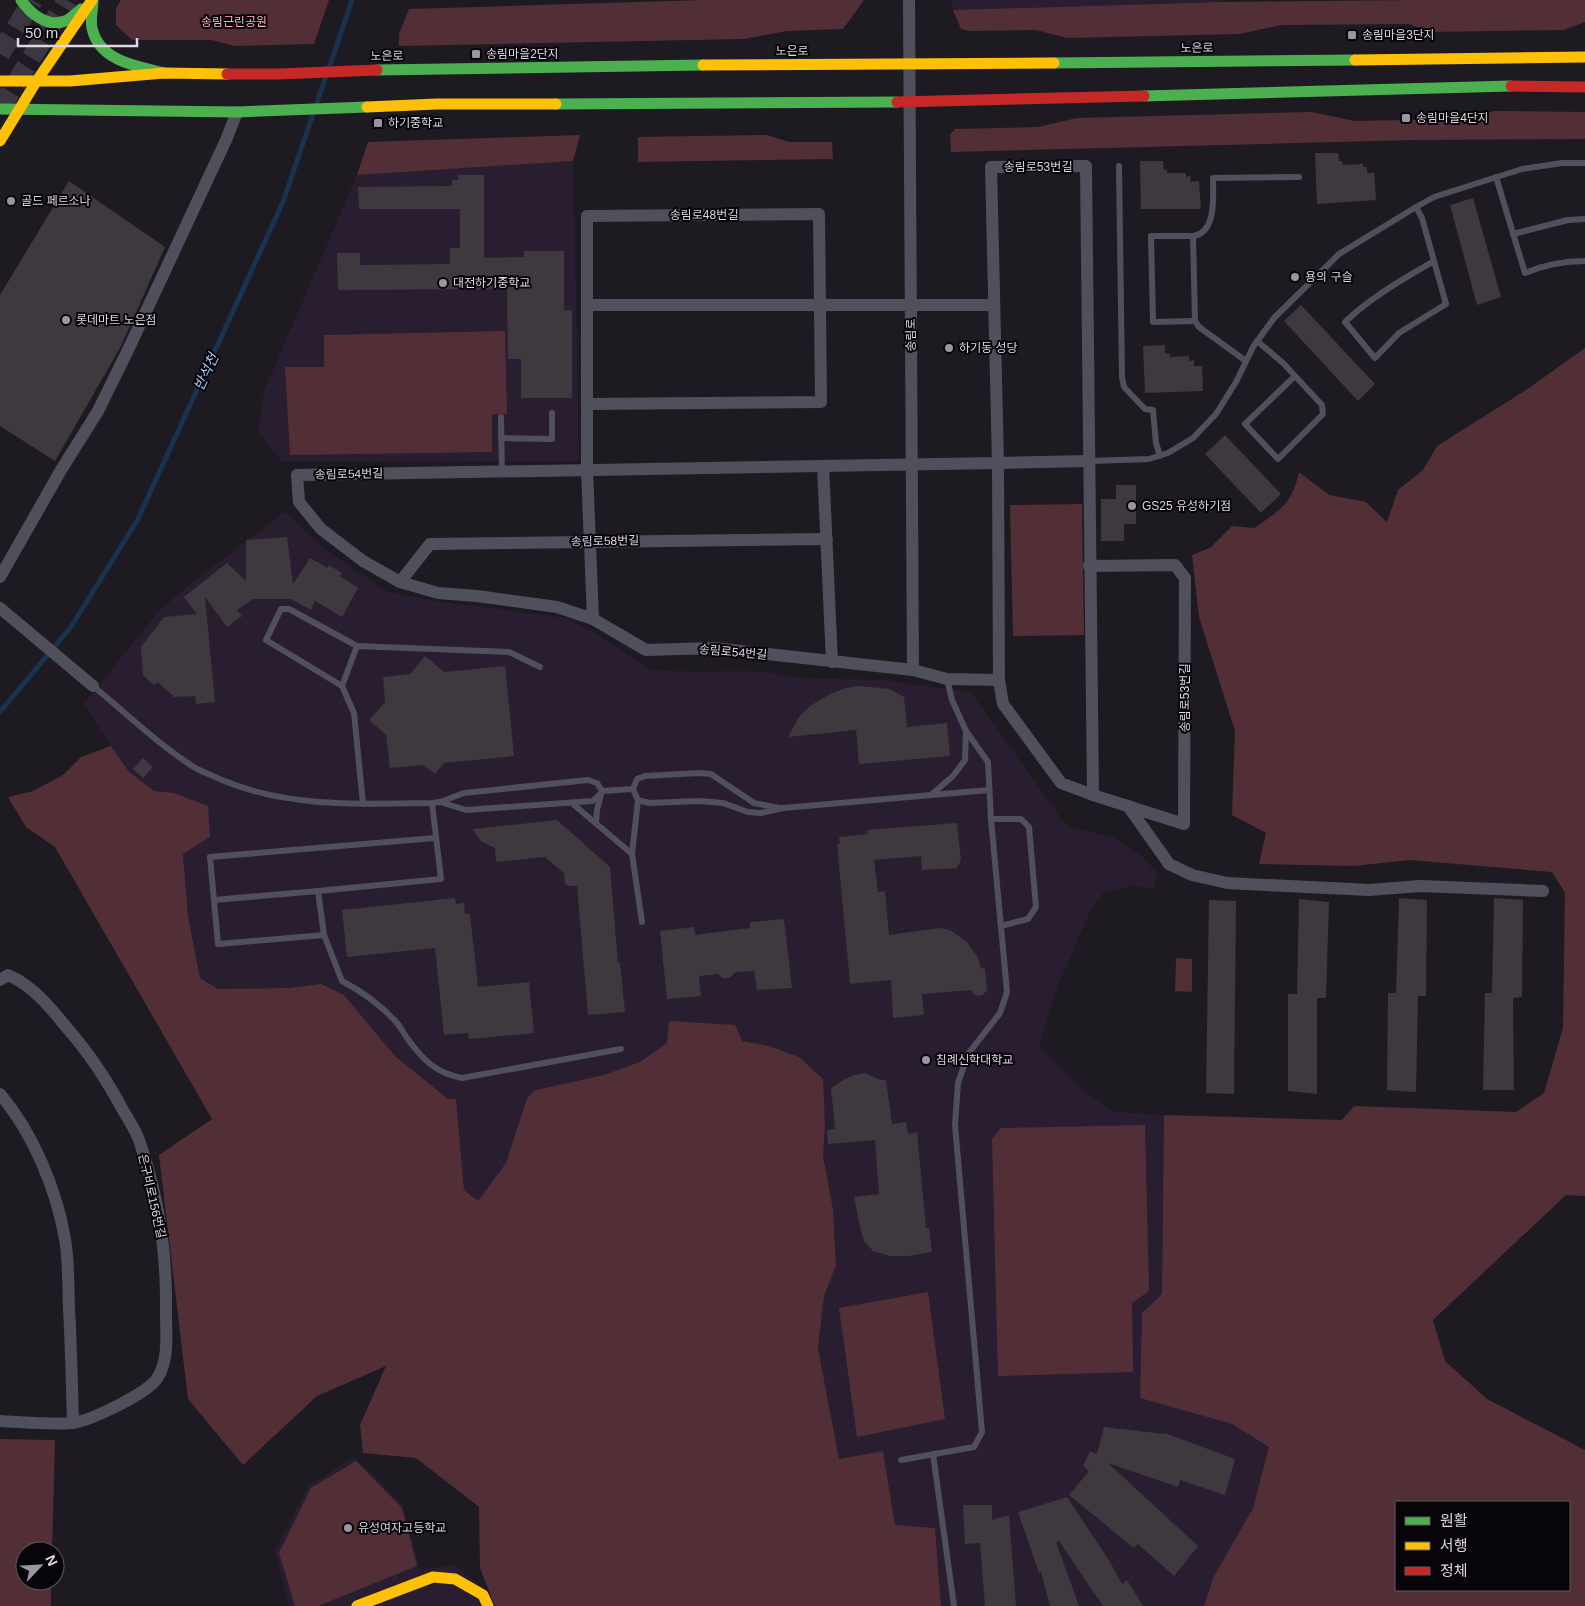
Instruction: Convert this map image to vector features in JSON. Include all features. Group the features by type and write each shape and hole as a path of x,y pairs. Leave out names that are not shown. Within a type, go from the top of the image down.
{"street":[{"path":"21,0 27,10 39,18 61,22 71,18 92,0"},
{"path":"92,0 92,28 97,42 104,52 128,64 164,73"},
{"path":"0,141 17,111 92,0"},
{"name":"송림로","path":"909,0 913,670"},
{"name":"노은로","path":"0,81 70,81 164,73 279,74 368,70 719,65 1585,57"},
{"path":"0,109 17,111 237,112 437,104 720,104 1509,86 1585,87"},
{"path":"0,577 61,470 98,411 226,140 237,112"},
{"name":"송림로53번길","path":"1089,566 1174,565 1185,578 1184,824 1093,795 1061,783 1003,704 999,680 998,464 991,167 1086,166 1090,461 1089,566 1093,795"},
{"name":"송림로48번길","path":"587,404 821,402 819,214 587,216 588,305 587,404 587,470 593,619"},
{"path":"588,305 994,305"},
{"path":"912,465 1090,461"},
{"name":"송림로54번길","path":"912,465 297,475 299,502 321,529 363,561 400,582 438,594 477,596 557,607 593,619 646,650 713,648 913,670"},
{"path":"823,466 832,662"},
{"name":"송림로58번길","path":"400,582 430,544 827,539"},
{"path":"4,612 93,686"},
{"path":"913,670 947,678 999,680"},
{"path":"1128,806 1168,864 1192,875 1227,883 1369,890 1420,886 1543,892"},
{"name":"은구비로156번길","path":"0,980 8,975 19,980 53,1010 84,1047 109,1085 140,1141 162,1231 166,1279 165,1360 158,1379 114,1407 73,1423 0,1421"},
{"path":"0,1094 27,1133 42,1162 65,1239 68,1268 73,1423"},
{"path":"357,1606 433,1577 455,1578 483,1595 488,1606"}],"lane":[{"path":"1090,461 1149,459 1168,453 1193,438 1216,414 1236,382 1257,341 1274,318 1339,254 1416,207 1434,197 1522,169 1562,162 1585,163"},
{"path":"1119,166 1122,377 1124,387 1146,409 1154,410 1156,444 1160,456"},
{"path":"1195,321 1153,322 1151,236 1193,236 1198,235 1207,227 1212,214 1214,178 1300,177"},
{"path":"1496,177 1525,273 1539,267 1585,261"},
{"path":"1416,207 1422,218 1434,261 1446,304 1399,333 1375,358 1346,322 1360,308 1409,275 1434,261"},
{"path":"1513,234 1568,220 1585,219"},
{"path":"1193,236 1195,321 1199,328 1246,360"},
{"path":"1257,341 1283,363 1322,405 1323,414 1278,459 1245,424 1295,376"},
{"path":"501,438 552,439 552,413"},
{"path":"501,417 502,472"},
{"path":"363,804 354,713 342,686 266,640 281,609 289,609 357,646 509,652 540,667"},
{"path":"342,686 357,646"},
{"path":"901,1460 974,1447 982,1432 955,1126 958,1083 968,1054 1000,1013 1007,992 991,819 988,762 966,731 952,700 947,678"},
{"path":"93,686 163,744 198,770 243,789 309,802 363,804 432,803 464,793 588,780 597,783 602,791 596,823"},
{"path":"931,795 953,776 965,760 966,731"},
{"path":"642,922 632,854 638,800 633,790 637,779 645,776 711,774 754,803 783,808"},
{"path":"440,802 466,810 573,804 593,802 602,791 633,790"},
{"path":"638,800 649,803 700,801 723,803 748,812 761,814 783,808 989,790"},
{"path":"214,900 441,879 432,803"},
{"path":"573,804 632,854"},
{"path":"991,819 1021,819 1029,827 1036,907 1028,918 1001,926"},
{"path":"324,935 218,944 210,857 435,838"},
{"path":"318,891 324,935 342,981 362,991 382,1007 398,1024 427,1062 445,1075 462,1078 621,1049"},
{"path":"933,1454 954,1606"}],"shaded area":[{"path":"952,0 1222,0 1222,2 953,10"},
{"name":"대전하기중학교","path":"573,161 579,457 574,462 281,461 258,432 264,391 357,175"},
{"name":"침례신학대학교","path":"285,512 327,551 388,592 434,601 566,618 602,637 650,670 695,672 753,671 799,678 879,680 971,692 1069,827 1114,838 1141,855 1157,873 1154,889 1133,886 1103,893 1091,910 1058,985 1039,1046 1085,1092 1114,1112 1164,1115 1162,1294 1142,1313 1140,1398 1232,1424 1270,1447 1253,1508 1213,1578 1204,1606 941,1606 935,1528 895,1525 883,1451 839,1459 818,1348 824,1296 836,1266 833,1209 823,1156 825,1126 769,1046 741,1041 667,1043 640,1062 527,1098 506,1163 478,1202 464,1190 456,1099 448,1099 395,1056 344,995 321,984 288,988 218,989 200,978 188,916 183,854 210,837 174,793 154,791 129,772 84,704 159,611 191,583"},
{"name":"유성여자고등학교","path":"354,1457 402,1504 420,1570 453,1565 483,1587 491,1606 289,1606 275,1551 308,1486"}],"green space":[{"name":"송림근린공원","path":"121,0 329,0 314,44 234,46 212,40 132,40 116,25 116,8"},
{"path":"703,0 864,0 843,29 787,31 743,39 399,46 399,34 409,9"},
{"path":"1585,0 1585,22 1564,30 1430,32 1409,24 1281,25 1239,34 1067,38 1036,30 970,31 961,29 953,10 1222,2"},
{"path":"1495,111 1585,112 1585,139 1413,140 951,152 950,134 955,129 1038,127 1077,118 1312,112 1354,121 1459,119"},
{"path":"580,135 573,161 357,175 368,142"},
{"path":"767,135 789,142 832,142 833,159 638,162 638,137"},
{"path":"505,331 507,414 492,414 492,452 290,455 285,367 324,367 324,335"},
{"path":"1585,348 1585,1196 1566,1195 1433,1320 1445,1361 1487,1399 1585,1450 1585,1606 1204,1606 1213,1578 1253,1508 1269,1447 1232,1424 1140,1398 1142,1313 1162,1294 1164,1115 1342,1120 1354,1106 1516,1112 1544,1093 1563,1028 1565,893 1552,872 1410,860 1354,866 1259,864 1266,833 1232,815 1235,731 1199,617 1192,555 1210,548 1232,526 1255,528 1271,516 1289,499 1299,472 1329,495 1366,502 1387,522 1398,490 1423,470 1437,446 1529,388"},
{"path":"1082,504 1084,635 1013,636 1010,505"},
{"path":"111,746 129,772 154,791 174,793 208,806 210,837 183,854 188,916 200,978 218,989 288,988 321,984 344,995 395,1056 448,1099 456,1099 464,1190 478,1201 506,1163 527,1098 536,1090 604,1075 640,1062 667,1043 669,1021 735,1025 742,1041 769,1046 799,1057 823,1079 825,1126 823,1156 833,1209 836,1266 824,1296 818,1348 839,1459 883,1451 895,1525 935,1528 941,1606 495,1606 480,1568 479,1507 416,1458 363,1453 360,1425 386,1366 317,1396 243,1465 188,1399 159,1155 212,1119 55,847 26,827 8,797 33,791 63,775 81,757"},
{"path":"1176,958 1192,959 1192,992 1175,991"},
{"path":"1145,1125 1149,1291 1132,1303 1133,1372 998,1376 992,1139 1001,1128"},
{"path":"928,1292 945,1419 857,1437 839,1308"},
{"path":"0,1439 55,1440 52,1541 15,1541 15,1591 51,1591 51,1606 0,1606"},
{"name":"유성여자고등학교","path":"356,1461 402,1508 417,1566 318,1606 295,1606 279,1553 311,1488"}],"building":[{"path":"1315,153 1338,153 1339,161 1342,161 1343,165 1363,164 1363,167 1367,167 1367,173 1374,173 1376,200 1317,204"},
{"path":"1140,161 1163,161 1164,170 1167,169 1167,173 1186,173 1186,177 1191,176 1190,182 1199,181 1201,209 1141,209"},
{"path":"458,175 484,175 484,258 524,257 524,251 564,251 564,310 572,310 572,398 521,398 521,359 508,359 507,289 338,290 337,253 360,253 360,265 450,264 450,248 460,248 460,209 359,209 358,187 452,186 452,180 458,180"},
{"name":"롯데마트 노은점","path":"69,181 165,247 120,348 55,461 0,426 0,295"},
{"path":"1473,198 1501,297 1477,305 1450,205"},
{"path":"1301,305 1375,384 1358,401 1284,321"},
{"path":"1165,345 1165,353 1170,354 1170,357 1189,356 1189,361 1194,360 1194,366 1202,366 1203,391 1145,393 1143,346"},
{"path":"1225,435 1281,494 1261,513 1205,454"},
{"path":"1116,485 1136,485 1136,524 1124,524 1124,541 1101,541 1101,499 1116,499"},
{"path":"287,537 293,584 310,558 328,568 329,565 342,573 340,576 358,588 342,617 315,601 311,610 291,599 253,599 237,610 242,616 227,627 205,597 215,702 196,704 195,696 174,697 158,682 154,685 143,675 141,647 164,617 197,614 184,597 227,563 246,581 246,540"},
{"path":"425,656 444,672 505,666 514,756 444,763 435,774 423,765 390,768 386,735 369,720 385,702 383,677 410,674"},
{"path":"858,686 890,689 904,697 907,727 947,723 950,756 859,764 856,730 788,737 799,717 810,706 832,693"},
{"path":"143,758 153,767 143,778 133,769"},
{"path":"557,820 610,867 618,963 620,962 625,1012 588,1015 577,886 565,884 564,873 545,857 496,862 495,848 481,841 472,829"},
{"path":"957,823 961,860 957,868 922,870 921,856 874,860 878,892 885,891 889,935 939,928 950,930 967,942 978,958 981,968 985,969 987,990 983,995 978,996 973,994 972,990 922,994 924,1015 893,1018 891,980 850,984 837,844 840,843 839,837 868,834 867,830"},
{"path":"455,898 456,904 464,903 465,914 470,914 478,987 529,982 534,1033 469,1039 468,1033 444,1035 435,948 347,957 342,910"},
{"path":"1399,898 1427,900 1426,996 1418,996 1416,1092 1387,1090 1388,993 1396,993"},
{"path":"1494,898 1523,900 1522,997 1513,998 1514,1090 1483,1090 1485,993 1492,993"},
{"path":"1299,899 1329,902 1326,998 1317,998 1317,1094 1288,1091 1288,994 1297,994"},
{"path":"1209,900 1236,901 1234,1094 1206,1093"},
{"path":"784,919 792,988 757,990 754,971 736,972 729,978 722,978 718,974 699,976 701,996 667,999 660,931 694,927 695,935 750,928 750,922"},
{"path":"865,1073 880,1080 886,1080 892,1124 906,1122 908,1134 917,1132 926,1228 929,1228 932,1252 908,1256 890,1256 873,1251 864,1241 854,1197 879,1194 875,1140 828,1144 827,1130 835,1129 831,1088 845,1079"},
{"path":"1104,1427 1165,1433 1235,1459 1225,1495 1180,1480 1178,1487 1108,1463 1198,1546 1174,1576 1138,1544 1134,1548 1069,1495 1089,1471 1083,1466 1090,1451 1097,1454"},
{"path":"1067,1497 1110,1562 1122,1584 1127,1580 1143,1606 1103,1606 1059,1541 1056,1542 1079,1606 1050,1606 1041,1572 1039,1573 1018,1512"},
{"path":"963,1505 992,1505 992,1520 1009,1515 1016,1606 985,1606 980,1543 965,1544"}],"waterway":[{"name":"반석천","path":"329,68 352,0"},
{"name":"반석천","path":"0,712 71,627 137,521 283,202 326,76"}],"tunnel":[{"path":"0,54 33,0"},
{"path":"0,109 67,0"}],"traffic: fast":[{"path":"21,0 29,10 40,18 58,23 67,20 81,9"},
{"path":"93,0 92,28 102,48 120,60 164,73"},
{"path":"1054,63 1355,60"},
{"path":"377,70 703,65"},
{"path":"1144,96 1511,86"},
{"path":"556,104 897,102"},
{"path":"0,109 237,112 367,107"}],"traffic: slow":[{"path":"0,141 36,82 92,0"},
{"path":"1355,60 1585,57"},
{"path":"703,65 1054,63"},
{"path":"0,81 70,81 164,73 227,74"},
{"path":"367,107 437,104 556,104"},
{"path":"357,1606 433,1577 455,1579 483,1595 488,1606"}],"traffic: jam":[{"path":"227,74 377,70"},
{"path":"1511,86 1585,87"},
{"path":"897,102 1144,96"}],"place":[{"name":"송림마을3단지","path":"1352,35"},
{"name":"송림마을2단지","path":"476,54"},
{"name":"송림마을4단지","path":"1406,118"},
{"name":"하기중학교","path":"378,123"},
{"name":"골드 페르소나","path":"11,201"},
{"name":"용의 구슬","path":"1295,277"},
{"name":"대전하기중학교","path":"443,283"},
{"name":"롯데마트 노은점","path":"66,320"},
{"name":"하기동 성당","path":"949,348"},
{"name":"GS25 유성하기점","path":"1132,506"},
{"name":"침례신학대학교","path":"926,1060"},
{"name":"유성여자고등학교","path":"348,1528"}]}
